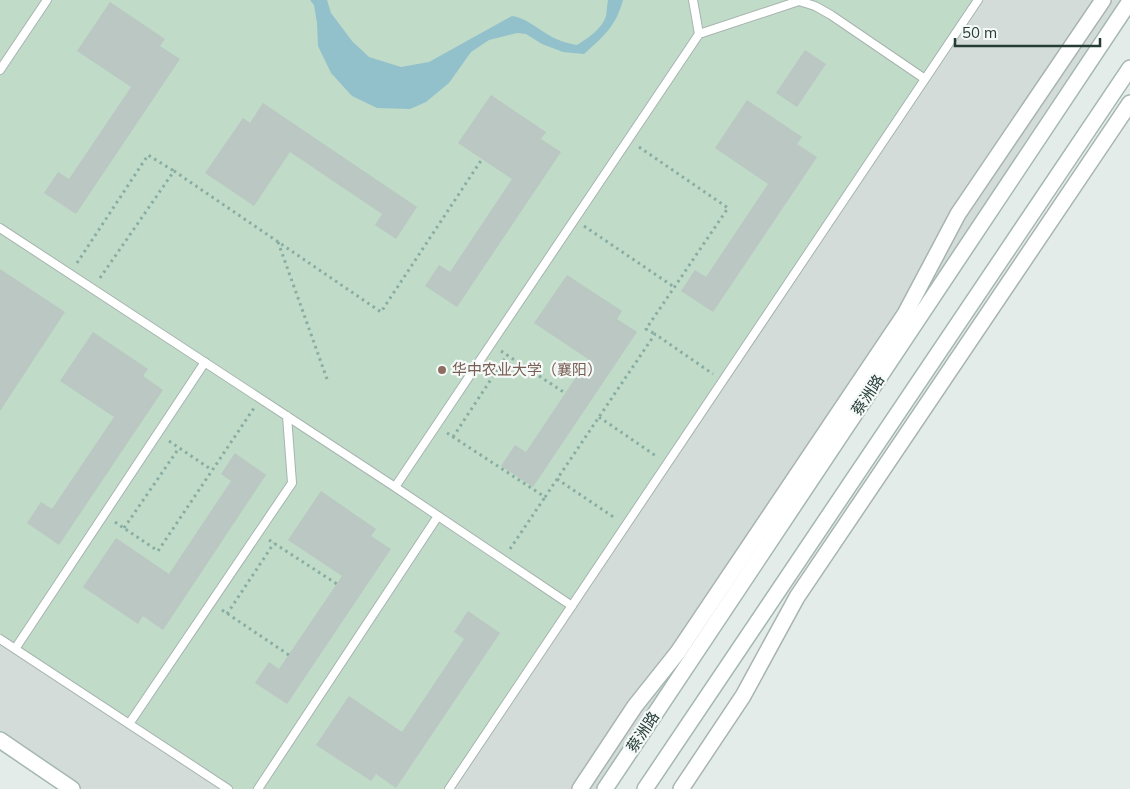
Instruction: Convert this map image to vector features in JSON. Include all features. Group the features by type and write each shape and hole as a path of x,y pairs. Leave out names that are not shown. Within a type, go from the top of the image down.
{"main road":[{"path":"580,789 636,706 678,652 905,314 958,214 1103,0"},
{"name":"蔡洲路","path":"605,789 1130,0"},
{"path":"646,789 1130,68"},
{"path":"681,789 743,696 797,597 1130,103"},
{"path":"0,740 72,789"}],"lane":[{"path":"0,70 47,0"},
{"path":"693,0 699,34"},
{"path":"449,789 978,0"},
{"path":"395,487 699,34 800,1 831,15 925,79"},
{"path":"0,228 395,487 572,606"},
{"path":"15,649 205,362"},
{"path":"129,724 292,483 287,416"},
{"path":"258,789 438,516"},
{"path":"0,639 228,789"}],"path":[{"path":"628,140 728,208 646,329 723,381"},
{"path":"69,274 148,155 381,312 482,159"},
{"path":"93,289 174,171"},
{"path":"574,220 674,287"},
{"path":"278,242 327,379"},
{"path":"503,559 654,334"},
{"path":"491,344 565,393"},
{"path":"453,437 507,355"},
{"path":"104,515 158,551 260,398"},
{"path":"599,416 668,463"},
{"path":"437,425 545,498"},
{"path":"158,433 212,470"},
{"path":"124,528 179,448"},
{"path":"557,479 626,526"},
{"path":"258,533 336,584"},
{"path":"227,614 274,543"},
{"path":"211,603 289,655"}],"shaded area":[{"name":"华中农业大学（襄阳）","path":"0,0 1130,0 605,789 72,789 0,740"}],"green space":[{"name":"华中农业大学（襄阳）","path":"0,0 978,0 449,789 228,789 0,639"}],"water":[{"path":"310,0 327,0 331,13 352,41 369,57 401,67 429,62 512,16 526,21 558,40 577,45 598,29 604,21 608,0 623,0 613,24 598,42 584,54 563,52 542,44 526,34 517,33 489,40 471,52 449,83 426,102 410,109 377,108 352,96 331,73 318,46 314,5"}],"building":[{"path":"110,2 165,39 160,46 180,59 76,214 44,193 58,172 69,179 131,87 77,51"},
{"path":"805,50 826,64 797,107 776,93"},
{"path":"491,95 546,132 541,139 561,152 457,307 425,286 439,265 450,272 512,179 458,143"},
{"path":"747,100 802,137 797,144 817,157 713,312 681,291 695,270 706,277 768,184 715,148"},
{"path":"263,103 417,207 396,239 375,225 382,214 290,152 254,206 205,173 243,118 250,123"},
{"path":"0,269 65,312 0,411"},
{"path":"567,275 622,311 617,319 637,332 533,487 501,466 515,445 526,452 588,359 534,323"},
{"path":"93,332 148,369 143,376 163,390 59,545 27,523 41,502 52,509 114,417 60,381"},
{"path":"235,453 266,475 163,630 143,616 138,624 83,587 116,538 169,574 231,481 221,474"},
{"path":"321,491 376,529 371,536 391,549 287,704 255,683 269,662 279,669 342,576 288,540"},
{"path":"468,611 500,633 396,788 376,774 371,781 316,745 349,696 402,732 464,639 454,632"}],"place":[{"name":"华中农业大学（襄阳）","path":"442,370"}]}
